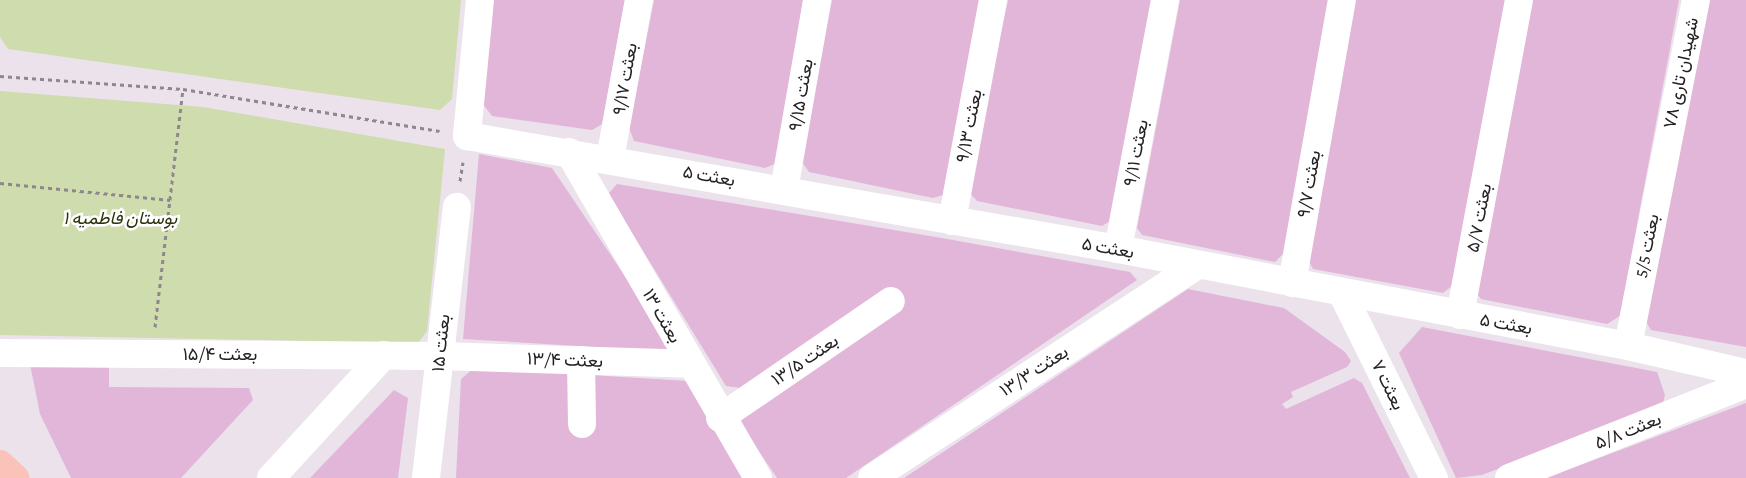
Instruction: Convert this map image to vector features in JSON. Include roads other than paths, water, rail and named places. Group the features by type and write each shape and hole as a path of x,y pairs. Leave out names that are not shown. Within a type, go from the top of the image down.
{"street":[{"name":"بعثت ۵","path":"480,0 467,136 610,159 1118,249 1628,346 1746,373"},
{"name":"بعثت ۹/۱۷","path":"610,159 639,0"},
{"name":"بعثت ۹/۱۵","path":"784,190 817,0"},
{"name":"بعثت ۹/۱۳","path":"952,220 993,0"},
{"name":"بعثت ۹/۱۱","path":"1118,249 1165,0"},
{"name":"بعثت ۹/۷","path":"1292,283 1342,0"},
{"name":"بعثت ۵/۷","path":"1460,315 1519,0"},
{"name":"شهیدان تاری ۷۸","path":"1666,146 1696,0"},
{"name":"بعثت 5/5","path":"1628,346 1666,146"},
{"name":"بعثت ۱۳","path":"569,152 720,418 758,478"},
{"name":"بعثت ۱۵","path":"426,478 457,207"},
{"name":"بعثت ۱۳/۳","path":"872,478 1197,265"},
{"name":"بعثت ۷","path":"1342,293 1434,478"},
{"name":"بعثت ۱۳/۵","path":"720,418 891,302"},
{"name":"بعثت ۱۵/۴","path":"0,353 440,356"},
{"path":"272,478 384,355"},
{"name":"بعثت ۱۳/۴","path":"440,356 690,364"},
{"path":"580,360 582,424"},
{"name":"بعثت ۵/۸","path":"1509,478 1746,384"}],"park label":[{"name":"بوستان فاطمیه ۱","path":"120,218"}]}
